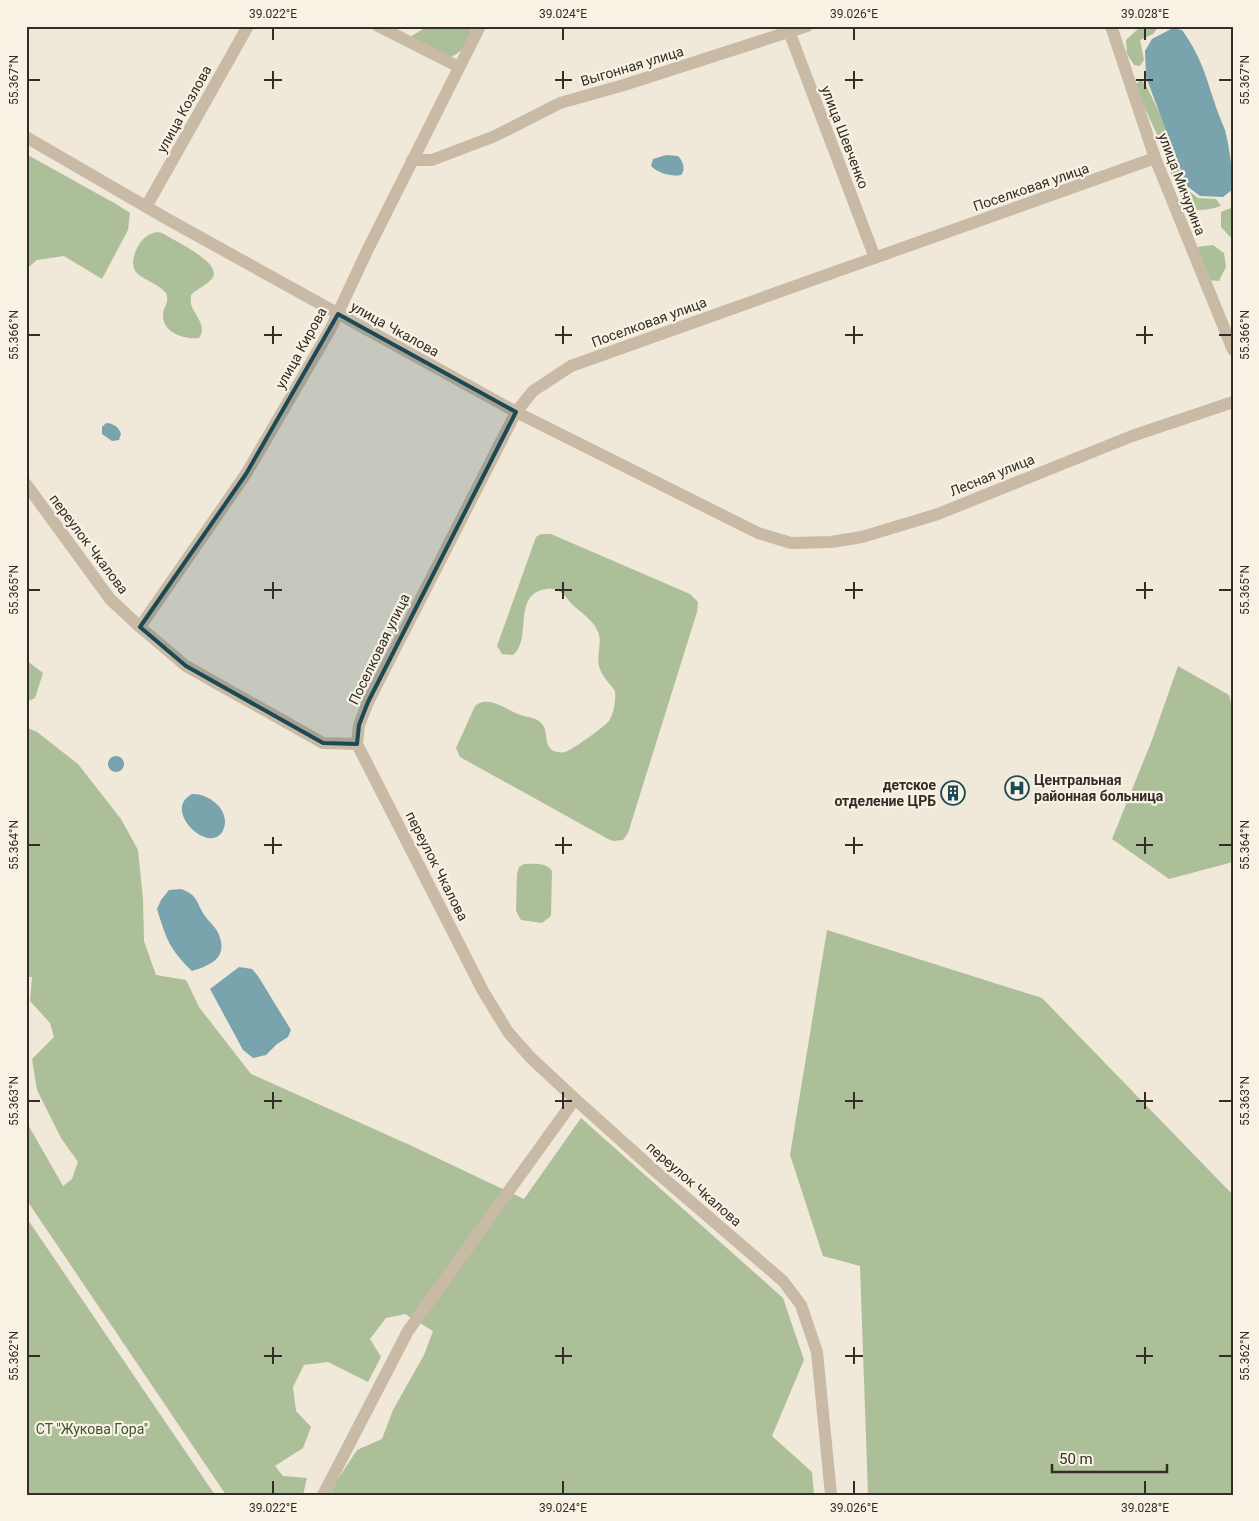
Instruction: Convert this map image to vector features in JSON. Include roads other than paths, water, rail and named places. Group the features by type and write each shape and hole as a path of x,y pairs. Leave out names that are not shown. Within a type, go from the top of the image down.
{"street":[{"name":"улица Козлова","path":"146,207 248,26"},
{"path":"378,26 459,67"},
{"name":"улица Кирова","path":"140,627 246,474 338,314 368,249 480,26"},
{"name":"Выгонная улица","path":"412,160 432,160 495,136 560,103 624,85 788,30 807,26"},
{"name":"улица Мичурина","path":"1111,26 1155,158 1233,350"},
{"name":"улица Шевченко","path":"788,30 875,258"},
{"name":"улица Чкалова","path":"26,137 146,207 516,412 758,533"},
{"name":"Поселковая улица","path":"358,744 359,725 368,702 516,412 533,391 571,366 1155,158"},
{"name":"Лесная улица","path":"758,533 791,543 831,542 862,536 938,514 1132,436 1233,402"},
{"name":"переулок Чкалова","path":"26,484 110,598 140,627 186,666 323,743 358,744 484,991 508,1032 530,1058 575,1099 783,1281 801,1305 817,1352 831,1495"},
{"path":"323,1495 408,1331 575,1099"}],"water":[{"path":"1173,28 1182,30 1198,56 1225,130 1233,189 1223,197 1200,196 1187,186 1146,77 1145,51 1152,39"},
{"path":"666,155 678,156 680,158 684,168 681,175 665,174 651,166 653,159"},
{"path":"106,423 119,429 121,434 119,440 112,441 102,434 102,427"},
{"path":"116,756 122,758 124,764 122,770 116,772 110,770 108,764 110,758"},
{"path":"192,794 205,796 221,809 225,821 224,828 218,836 210,838 201,835 192,829 185,820 182,811 184,802"},
{"path":"181,889 196,899 205,916 218,932 221,943 221,949 216,959 206,966 192,971 169,943 157,909 169,890"},
{"path":"239,967 252,969 258,976 291,1030 288,1037 277,1044 266,1055 253,1058 243,1050 210,989"}],"place":[{"name":"Центральная районная больница","path":"1017,788"},
{"name":"детское отделение ЦРБ","path":"953,793"}],"park label":[{"name":"СТ \"Жукова Гора\"","path":"92,1429"}]}
